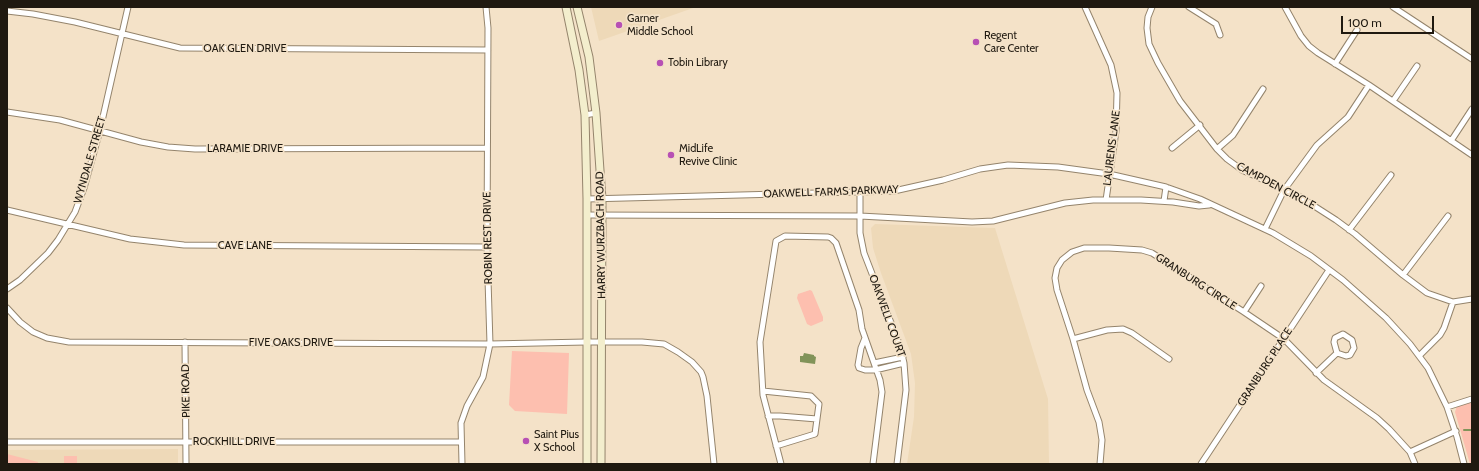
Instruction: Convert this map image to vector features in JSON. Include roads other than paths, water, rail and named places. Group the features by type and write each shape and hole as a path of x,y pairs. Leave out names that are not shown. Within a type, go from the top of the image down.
{"main road":[{"name":"HARRY WURZBACH ROAD","path":"566,7 582,93 584,115 587,199 587,464"},
{"name":"HARRY WURZBACH ROAD","path":"577,7 589,57 596,114 602,199 601,464"}],"street":[{"name":"WYNDALE STREET","path":"7,290 20,280 48,253 75,212 84,188 100,130 128,7"},
{"name":"ROBIN REST DRIVE","path":"462,464 461,424 464,414 483,377 490,344 487,247 488,28 486,7"},
{"name":"LAURENS LANE","path":"1085,7 1106,52 1116,86 1117,118 1106,200"},
{"name":"CAMPDEN CIRCLE","path":"1152,7 1148,17 1147,28 1149,44 1164,74 1180,101 1218,149 1234,165 1297,195 1349,230 1402,275 1427,293 1452,302 1472,299"},
{"path":"1189,7 1216,24 1220,35"},
{"path":"1285,7 1301,36 1309,46 1472,155"},
{"path":"1393,7 1472,59"},
{"name":"OAK GLEN DRIVE","path":"7,11 33,14 180,48 488,50"},
{"path":"1335,64 1357,30"},
{"path":"1393,102 1417,66"},
{"path":"1265,229 1284,190 1317,145 1348,118 1369,85"},
{"path":"582,93 593,90"},
{"path":"1218,149 1233,135 1263,90"},
{"path":"1451,141 1472,109"},
{"name":"LARAMIE DRIVE","path":"7,112 60,120 141,142 168,147 195,149 487,148"},
{"path":"584,115 596,114"},
{"path":"1172,148 1200,125"},
{"name":"OAKWELL FARMS PARKWAY","path":"587,199 894,191 915,187 980,169 1008,165 1058,167 1109,174 1166,188 1200,199 1210,205 1265,229 1311,256 1386,318 1410,344 1428,368 1447,407 1456,432 1464,464"},
{"path":"1349,230 1391,175"},
{"path":"1164,201 1166,188"},
{"name":"OAKWELL COURT","path":"860,192 860,233 864,253 900,346 904,363 906,390 897,464"},
{"name":"OAKWELL FARMS PARKWAY","path":"587,215 860,216 972,222 993,221 1065,203 1106,200 1164,201 1199,206 1210,205"},
{"name":"CAVE LANE","path":"7,210 130,239 184,245 487,247"},
{"path":"1402,275 1448,216"},
{"path":"781,464 763,391 760,342 776,242 785,236 828,237 836,243 858,310 862,329 882,392 873,464"},
{"name":"GRANBURG CIRCLE","path":"1100,464 1102,449 1101,430 1087,390 1073,339 1057,290 1055,278 1057,268 1062,260 1072,252 1081,248 1142,250 1152,253 1244,312 1284,339 1324,380 1377,418 1410,452 1415,464"},
{"name":"GRANBURG PLACE","path":"1201,464 1329,270"},
{"path":"1244,312 1261,286"},
{"path":"1419,356 1440,335 1444,328 1452,302"},
{"name":"FIVE OAKS DRIVE","path":"7,308 14,317 40,336 69,342 490,344 642,342 664,344 692,362 700,372 705,385 714,464"},
{"path":"1073,339 1107,330 1124,329 1169,359"},
{"path":"1343,334 1352,340 1354,348 1350,355 1346,356 1337,352 1334,342 1335,338 1343,334"},
{"path":"865,338 861,348 859,368 865,370 875,370 904,363"},
{"name":"PIKE ROAD","path":"185,342 186,464"},
{"path":"1316,372 1337,352"},
{"path":"874,363 903,356"},
{"path":"763,391 811,396 819,404 815,434 776,446"},
{"path":"1447,407 1472,399"},
{"path":"768,416 817,419"},
{"path":"1410,452 1456,432"},
{"name":"ROCKHILL DRIVE","path":"7,442 462,442"}],"waterway":[{"path":"1464,430 1472,430"}],"place":[{"name":"Garner Middle School","path":"619,25"},
{"name":"Regent Care Center","path":"976,42"},
{"name":"Tobin Library","path":"660,63"},
{"name":"MidLife Revive Clinic","path":"671,155"},
{"name":"Saint Pius X School","path":"526,441"}]}
